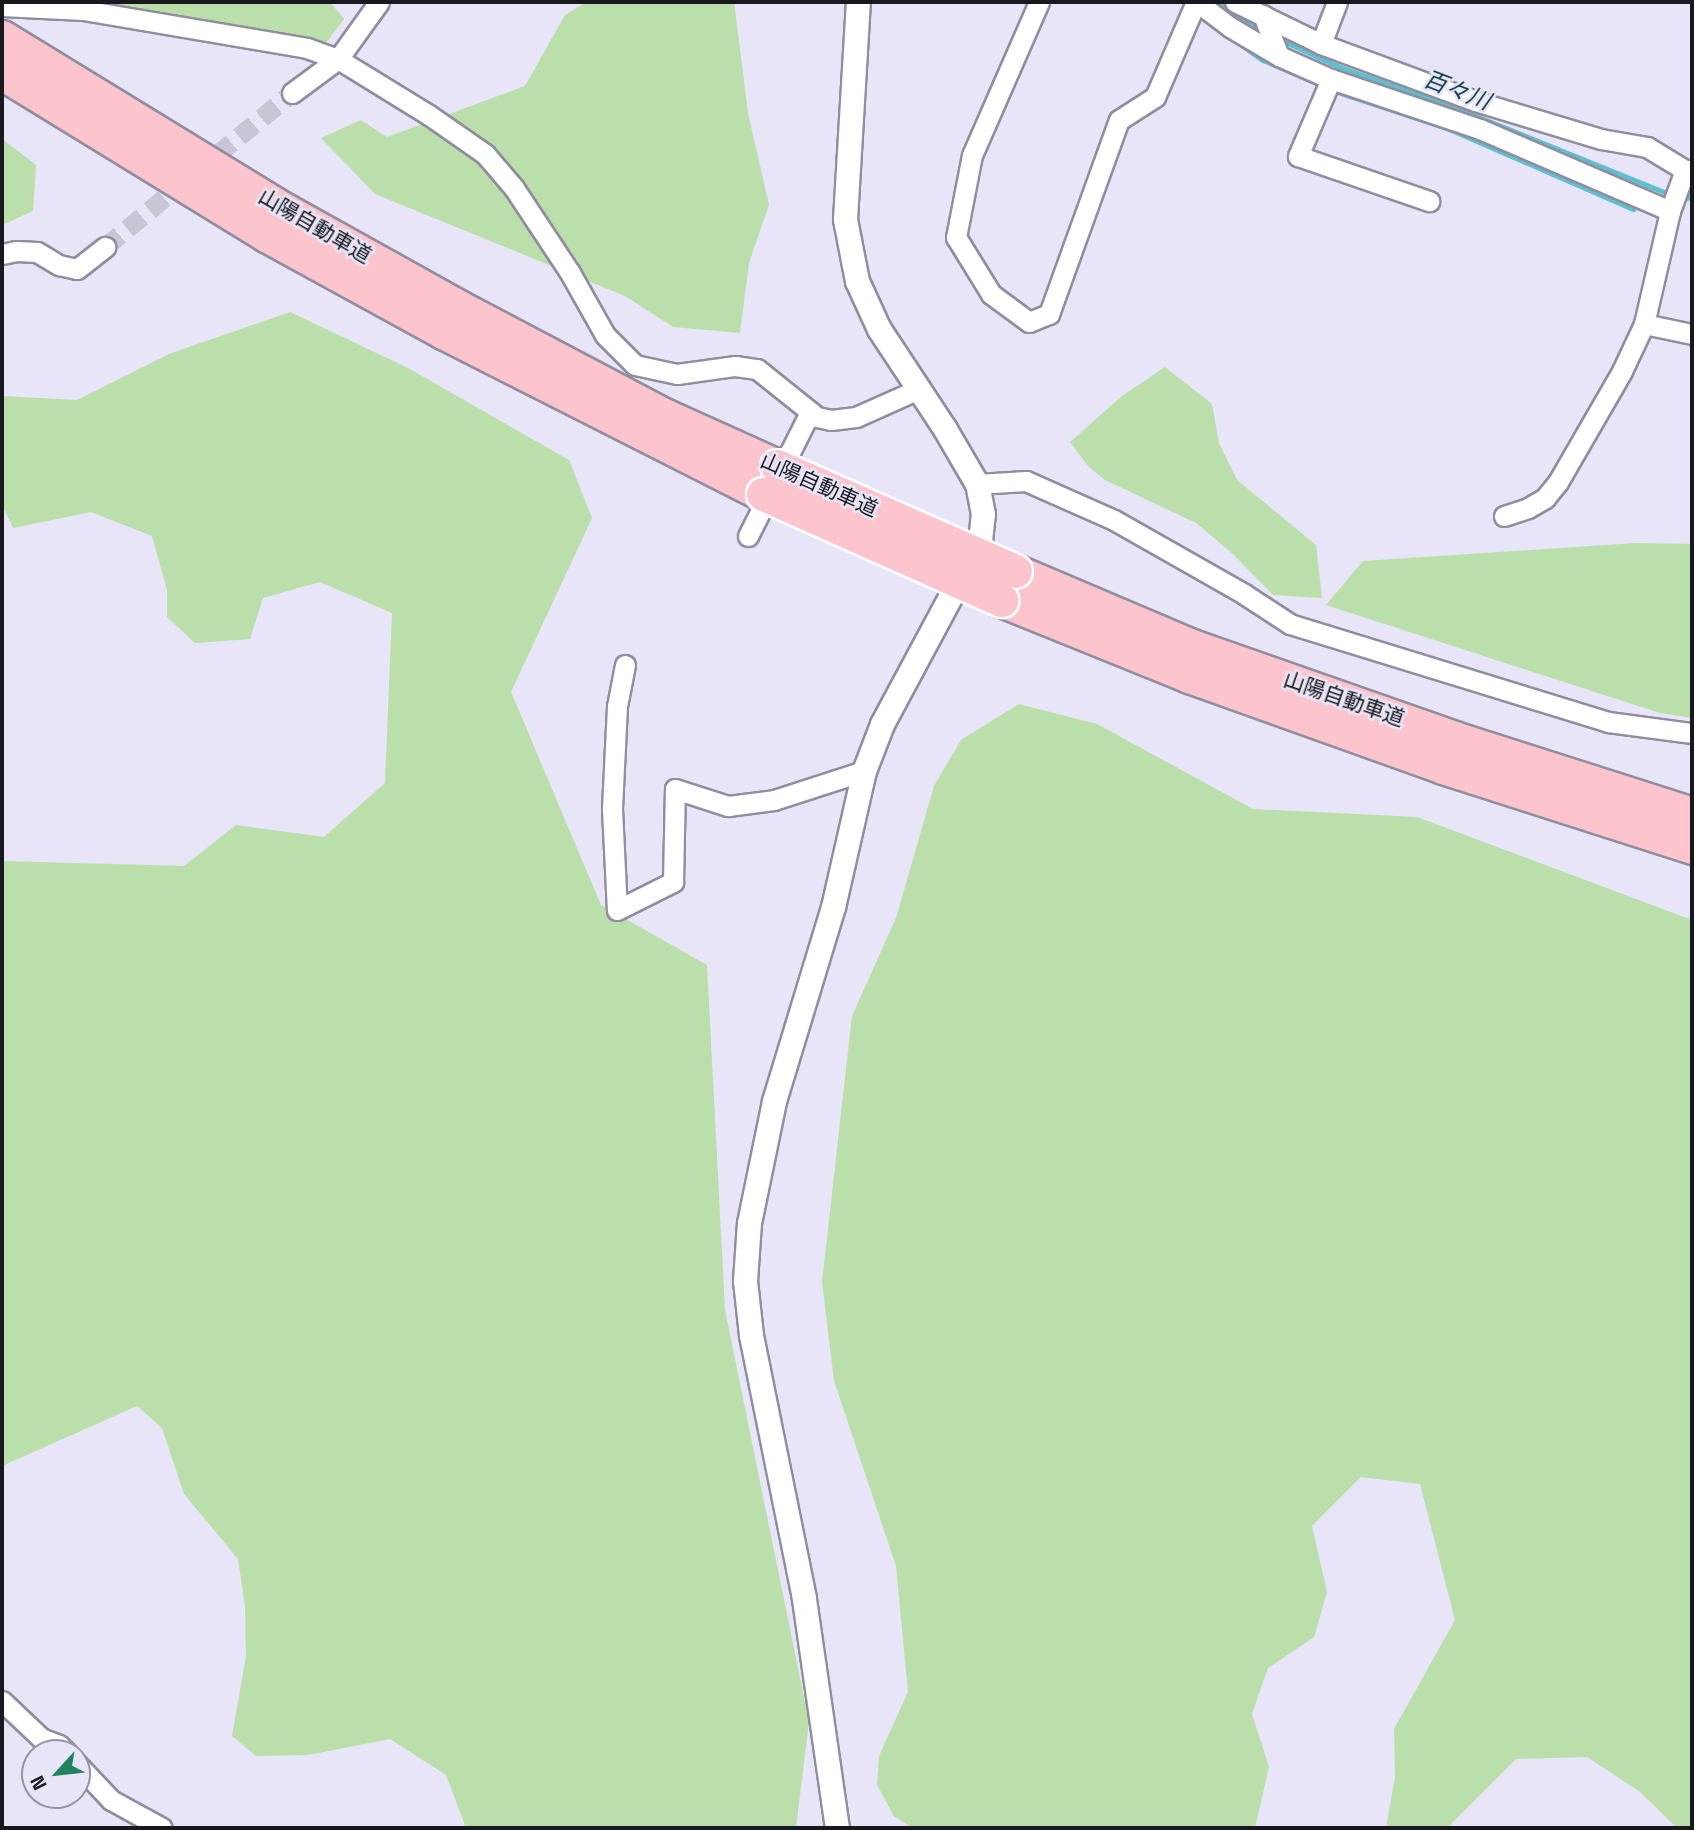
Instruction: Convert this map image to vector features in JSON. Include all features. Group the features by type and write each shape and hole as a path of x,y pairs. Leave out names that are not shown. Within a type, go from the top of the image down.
{"highway":[{"name":"山陽自動車道","path":"2,37 283,209 457,306 664,415 770,480"},
{"name":"山陽自動車道","path":"2,73 266,235 419,319 770,480 1008,585 1189,676 1443,767 1692,847"},
{"name":"山陽自動車道","path":"1008,585 1454,738 1692,814"}],"street":[{"path":"292,93 338,59 379,2"},
{"path":"836,1828 804,1598 751,1335 746,1281 749,1223 775,1101 833,908 864,771 882,724 980,541 983,514 977,484 879,329 857,281 845,219 858,2"},
{"path":"1039,2 972,155 957,237 991,294 1028,322 1049,314 1119,120 1155,97 1195,6 1329,85 1679,189"},
{"path":"1235,2 1321,44 1475,101 1601,139 1647,147 1679,189"},
{"path":"1321,44 1337,2"},
{"path":"2,6 83,10 307,48 338,59 429,115 485,154 514,188 569,271 605,335 635,365 677,374 735,366 757,369 817,417 831,420 856,417 919,389"},
{"path":"1264,18 1277,53"},
{"path":"1329,85 1298,156 1429,201"},
{"path":"1466,124 1475,101"},
{"path":"1504,516 1528,508 1545,498 1558,482 1622,371 1644,324 1679,189"},
{"path":"2,254 16,251 37,252 59,265 78,269 105,247"},
{"path":"1644,324 1692,334"},
{"path":"748,536 810,412"},
{"path":"977,484 1026,481 1114,520 1244,594 1290,624 1608,722 1692,733"},
{"path":"625,665 617,706 612,809 617,909 673,882 675,789 728,806 752,804 864,771"},
{"path":"2,1701 44,1739"},
{"path":"91,1779 111,1800 162,1828"}],"green space":[{"path":"82,2 330,2 344,19 320,51"},
{"path":"586,2 734,2 748,113 769,205 749,263 740,333 673,327 625,296 375,194 321,138 361,120 387,137 525,86 565,15"},
{"path":"2,139 36,165 33,211 2,225"},
{"path":"290,312 408,368 569,460 592,518 511,692 601,905 707,965 725,1310 809,1722 796,1828 466,1828 446,1775 390,1739 308,1755 256,1756 232,1736 246,1656 245,1606 238,1559 184,1494 162,1428 137,1406 2,1466 2,861 184,866 236,825 324,837 385,783 392,613 320,582 263,598 250,639 195,643 167,617 167,590 152,536 91,512 13,528 2,505 2,396 77,400 169,354"},
{"path":"1165,367 1212,404 1219,443 1237,480 1316,545 1322,598 1273,595 1233,554 1196,523 1105,480 1089,467 1070,442 1122,396"},
{"path":"1636,543 1692,544 1692,718 1660,713 1326,605 1363,561"},
{"path":"1019,704 1097,724 1253,809 1417,817 1692,920 1692,1828 1677,1828 1640,1792 1587,1757 1516,1759 1451,1824 1451,1828 1386,1828 1395,1777 1394,1729 1455,1620 1420,1484 1361,1477 1312,1526 1327,1592 1314,1637 1268,1668 1252,1714 1269,1767 1255,1828 912,1828 894,1816 877,1785 879,1756 908,1692 896,1566 834,1381 822,1282 852,1016 896,918 934,786 961,740"}],"waterway":[{"name":"百々川","path":"1216,2 1264,31"},
{"name":"百々川","path":"1279,39 1340,67 1461,110 1681,199 1692,197"},
{"path":"1237,42 1263,60 1334,91 1449,129 1633,209"}],"tunnel":[{"path":"105,247 292,93"}]}
